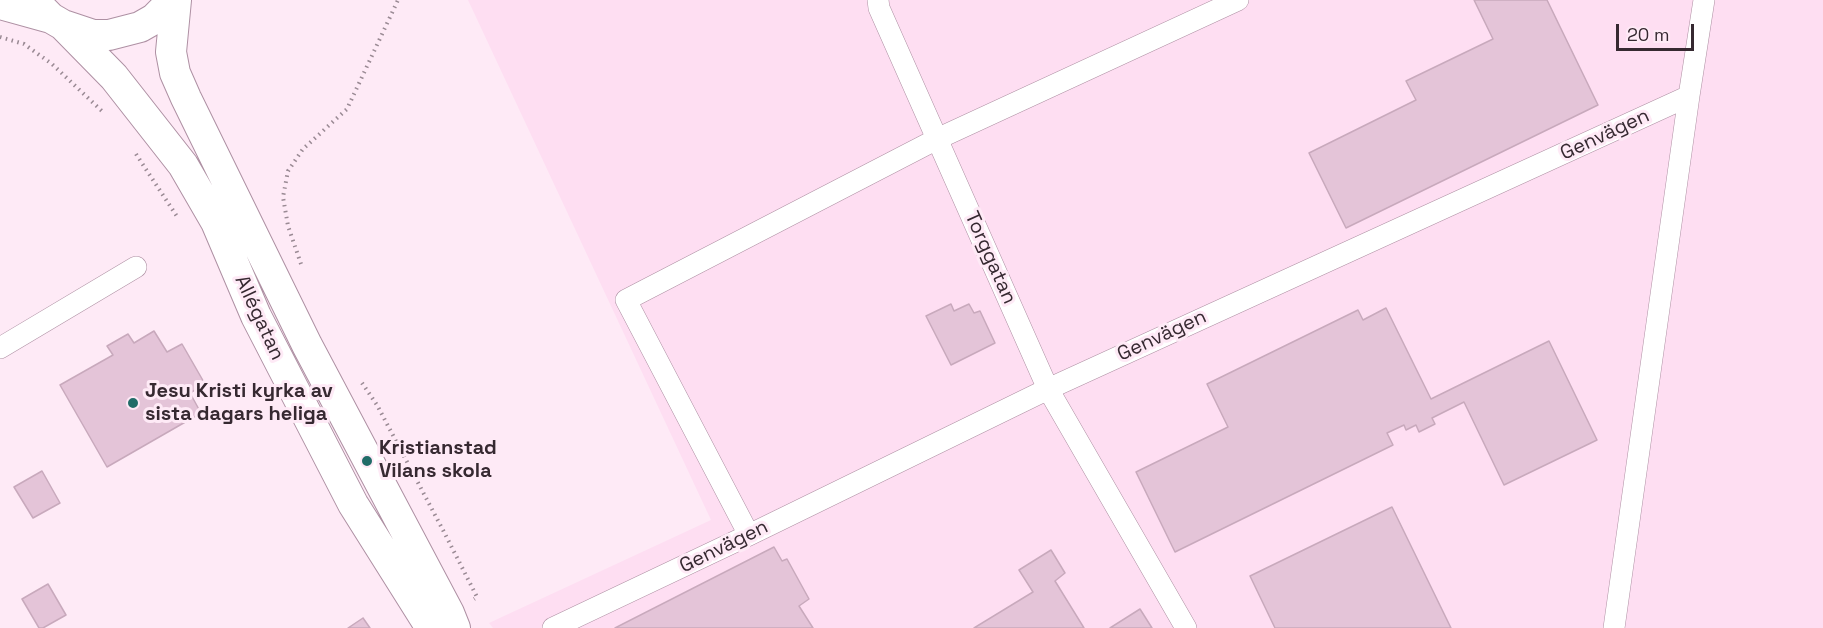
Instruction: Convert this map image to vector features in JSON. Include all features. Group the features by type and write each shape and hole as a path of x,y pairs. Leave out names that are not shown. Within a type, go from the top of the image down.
{"main road":[{"path":"0,4 49,14 93,35 109,35 125,33 140,27 154,19 175,0"},
{"name":"Allégatan","path":"175,0 171,52 175,73 307,345 387,499 445,623"},
{"name":"Allégatan","path":"49,14 114,77 183,165 216,222 256,316 353,504 445,623"}],"street":[{"name":"Torggatan","path":"878,0 879,8 1048,389 1186,628"},
{"path":"749,535 626,300 937,139 1238,0"},
{"path":"1614,628 1704,0"},
{"name":"Genvägen","path":"553,628 1048,389 1689,96"},
{"path":"0,348 136,267"}],"path":[{"path":"305,272 288,226 283,197 288,171 303,149 347,109 398,0"},
{"path":"0,37 24,44 52,64 108,117"},
{"path":"129,145 181,223"},
{"path":"360,381 377,405 477,597 445,623"}],"shaded area":[{"path":"468,0 1823,0 1823,628 493,628 489,623 711,520"}],"building":[{"path":"1474,0 1547,0 1598,105 1346,228 1309,153 1416,100 1406,81 1493,39"},
{"path":"951,304 954,311 969,304 974,313 980,311 995,343 951,365 926,316"},
{"path":"1386,308 1431,399 1549,341 1597,440 1504,485 1464,402 1432,418 1435,424 1419,432 1416,425 1406,430 1404,425 1387,433 1393,445 1175,552 1136,472 1228,427 1207,384 1358,310 1363,320"},
{"name":"Jesu Kristi kyrka av sista dagars heliga","path":"154,331 167,352 182,344 205,384 190,393 201,413 107,467 60,385 113,355 107,346 128,334 134,343"},
{"path":"42,471 60,503 33,518 14,487"},
{"path":"1392,507 1451,628 1275,628 1250,576"},
{"path":"774,547 782,561 787,559 809,599 799,606 813,628 615,628"},
{"path":"1051,550 1065,573 1055,581 1084,628 974,628 1033,592 1019,570"},
{"path":"48,584 66,615 39,628 22,599"},
{"path":"1140,609 1152,628 1110,628"},
{"path":"363,618 370,628 348,628"}],"place":[{"name":"Jesu Kristi kyrka av sista dagars heliga","path":"133,403"},
{"name":"Kristianstad Vilans skola","path":"367,461"}]}
